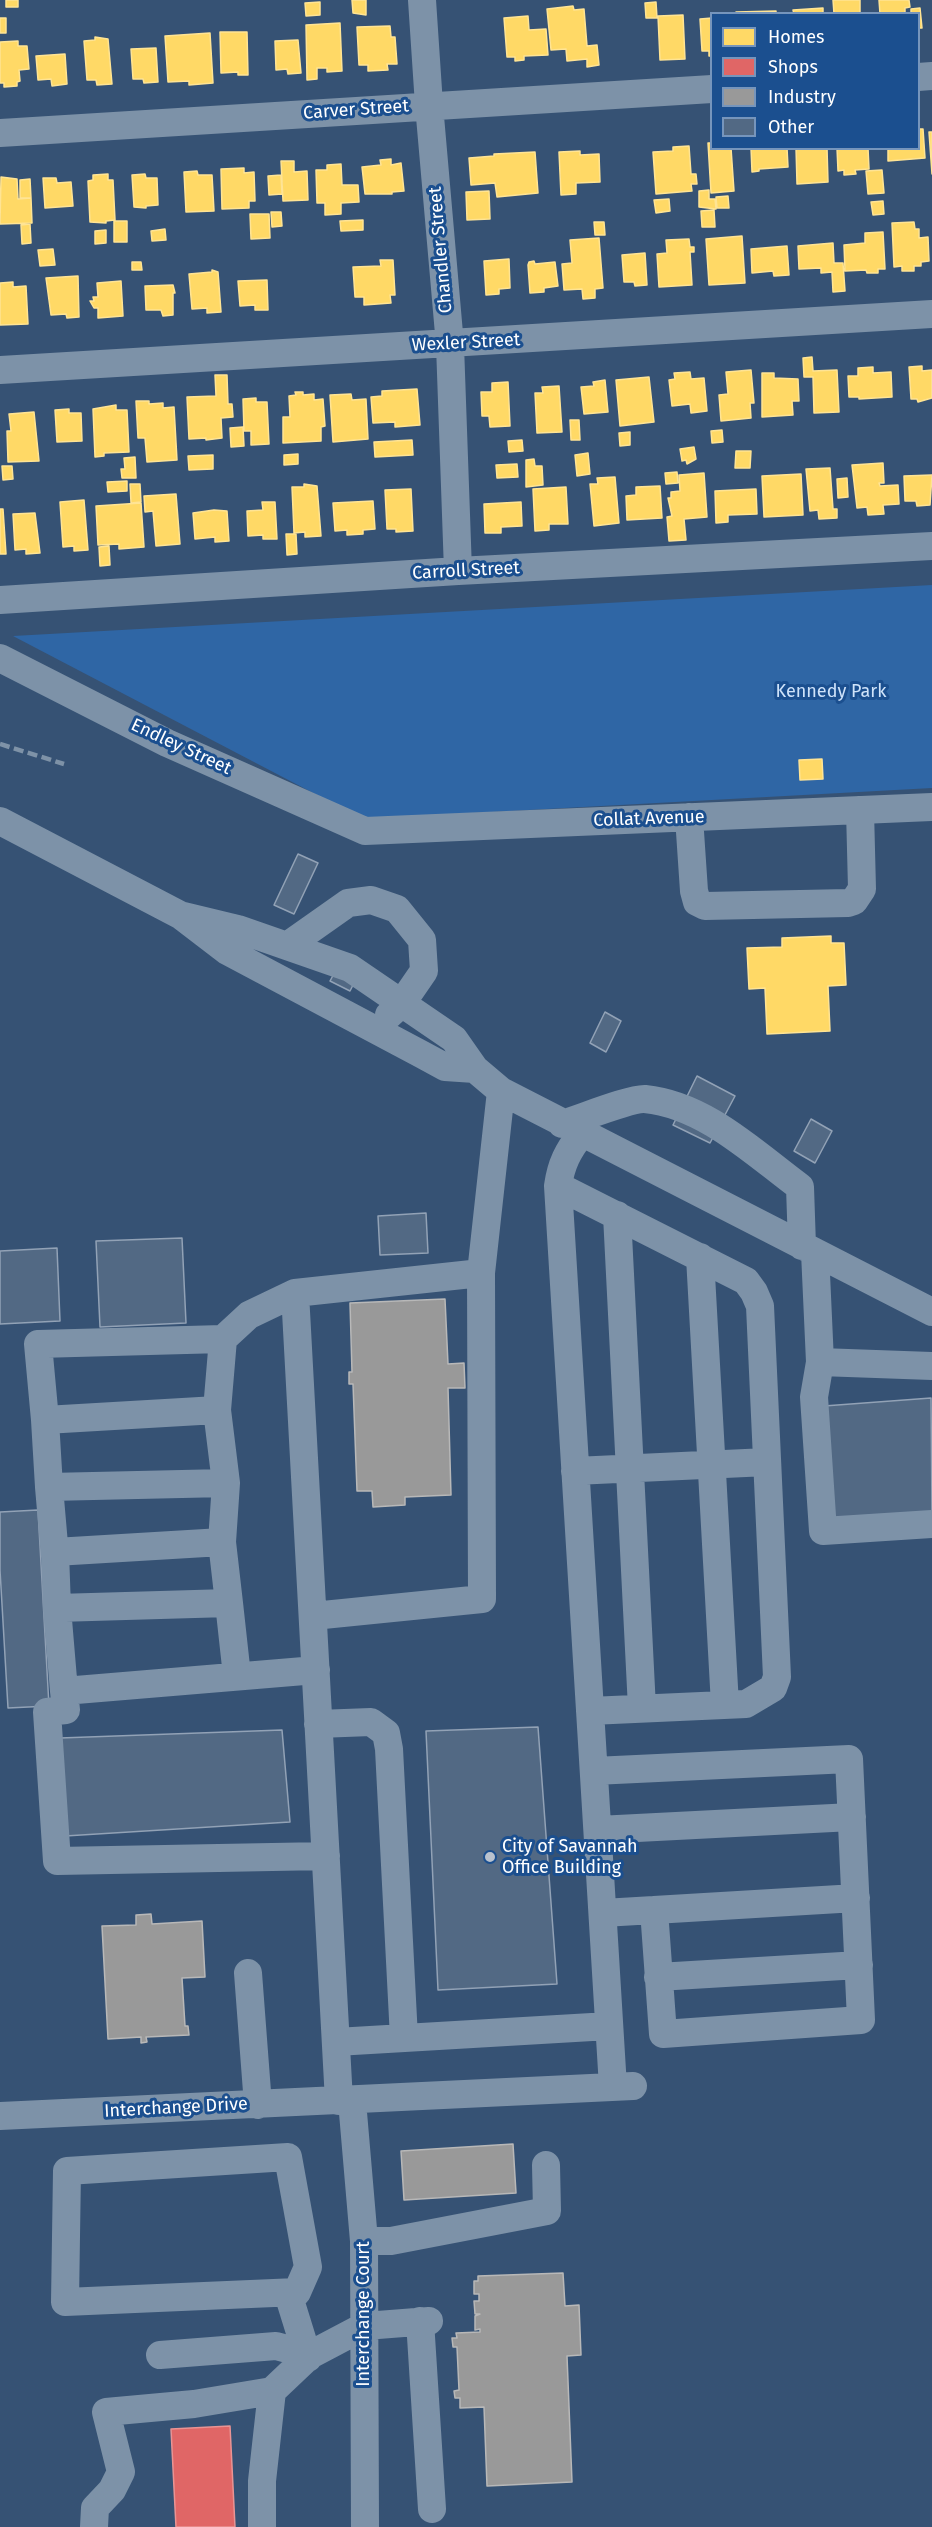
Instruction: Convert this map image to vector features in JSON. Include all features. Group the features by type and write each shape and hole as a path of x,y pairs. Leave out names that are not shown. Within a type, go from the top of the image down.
{"street":[{"name":"Chandler Street","path":"422,0 450,345 458,571"},
{"name":"Carver Street","path":"0,133 710,89"},
{"name":"Wexler Street","path":"0,370 450,345 932,314"},
{"name":"Carroll Street","path":"0,600 458,571 932,546"},
{"name":"Endley Street","path":"0,658 167,743 365,831"},
{"name":"Collat Avenue","path":"365,831 932,807"},
{"path":"689,817 694,891 698,902 705,906 848,903 854,901 862,889 860,810"},
{"path":"0,820 180,915 227,951 445,1067 475,1069"},
{"path":"287,946 348,903 371,900 397,909 422,940 424,972 402,1003 374,1029"},
{"path":"180,915 238,929 350,968 454,1039 475,1069 501,1091 932,1312"},
{"path":"313,1616 482,1599 481,1273 501,1091"},
{"path":"572,1129 644,1099 681,1108 719,1126 800,1187 809,1249 820,1362 814,1397 823,1531 932,1524"},
{"path":"336,2042 609,2026 558,1186 572,1129"},
{"path":"558,1186 746,1281 760,1306 777,1677 773,1688 746,1704 590,1711"},
{"path":"616,1215 642,1708"},
{"path":"700,1257 724,1705"},
{"path":"326,1856 57,1861 46,1712 66,1710 38,1344 223,1339 249,1315 295,1293 481,1273"},
{"name":"Interchange Court","path":"295,1293 336,2042 364,2241 364,2527"},
{"path":"223,1339 217,1410 226,1483 222,1542 237,1676"},
{"path":"820,1362 932,1366"},
{"path":"45,1420 217,1410"},
{"path":"576,1471 767,1462"},
{"path":"49,1487 226,1483"},
{"path":"55,1556 55,1552 222,1542"},
{"path":"57,1608 229,1603"},
{"path":"64,1691 316,1670"},
{"path":"318,1724 371,1722 386,1733 389,1749 404,2038"},
{"path":"594,1771 849,1759 861,2020 663,2034 654,1911"},
{"path":"598,1830 852,1817"},
{"path":"603,1913 856,1898"},
{"path":"658,1977 859,1965"},
{"path":"248,1973 258,2105"},
{"name":"Interchange Drive","path":"0,2116 623,2086 609,2026"},
{"path":"297,2292 65,2302 67,2171 288,2157 308,2267 297,2292 290,2300 308,2356"},
{"path":"364,2241 391,2241 547,2211 546,2165"},
{"path":"94,2527 95,2508 112,2490 121,2472 106,2412 194,2404 272,2391 308,2356 364,2326 425,2321 432,2509"},
{"path":"160,2355 276,2346 308,2356"},
{"path":"262,2527 262,2481 272,2391"}],"green space":[{"name":"Kennedy Park","path":"932,585 932,788 363,819 13,636"}],"building: Homes":[{"path":"6,0 18,0 18,7 6,7"},
{"path":"352,0 366,0 366,15 353,13"},
{"path":"833,0 860,0 860,12 834,12"},
{"path":"879,0 909,0 910,7 905,8 905,12 880,12"},
{"path":"320,2 320,15 306,16 305,3"},
{"path":"656,2 657,18 646,18 645,3"},
{"path":"573,6 574,10 584,9 587,46 597,45 599,65 587,67 587,59 567,61 566,49 551,50 547,9"},
{"path":"823,8 823,12 794,12 793,10"},
{"path":"920,8 922,28 920,28 920,12 911,12 911,9"},
{"path":"683,15 685,59 660,60 658,16"},
{"path":"528,16 529,30 546,29 548,55 524,56 524,60 515,61 515,57 507,57 504,18"},
{"path":"0,18 6,18 6,33 0,33"},
{"path":"710,18 710,56 709,51 702,51 700,19"},
{"path":"340,23 342,71 327,72 327,68 317,68 317,79 307,80 306,25"},
{"path":"390,26 391,37 395,37 397,64 387,64 388,70 368,71 368,65 359,65 357,27"},
{"path":"220,32 247,32 248,75 238,75 238,72 221,73"},
{"path":"210,33 213,83 189,85 189,81 168,82 165,36"},
{"path":"95,37 108,39 112,84 97,85 96,80 87,80 84,41 95,40"},
{"path":"298,40 301,73 288,74 287,69 276,70 275,41"},
{"path":"18,41 18,46 27,46 29,69 19,70 20,81 17,82 17,86 4,87 4,83 0,83 0,42"},
{"path":"156,48 158,82 144,83 143,79 133,79 131,49"},
{"path":"65,54 67,84 52,86 51,79 38,80 36,56"},
{"path":"920,129 923,129 925,158 888,161 888,150 920,150"},
{"path":"929,132 932,132 932,174"},
{"path":"708,143 710,143 710,150 731,150 734,191 711,193"},
{"path":"689,146 691,174 696,174 697,184 691,184 692,191 656,194 653,152 673,151 673,147"},
{"path":"751,150 787,150 788,167 759,169 759,171 752,172"},
{"path":"796,150 827,150 828,182 797,184"},
{"path":"837,150 868,150 869,169 855,170 856,174 844,175 844,170 838,171"},
{"path":"580,151 580,155 599,154 600,182 576,183 576,194 561,195 559,152"},
{"path":"535,152 538,193 497,197 495,183 471,185 469,158"},
{"path":"391,159 391,165 401,163 404,191 392,192 392,194 365,194 362,167 381,165 380,160"},
{"path":"281,161 294,161 294,172 307,171 308,200 283,201"},
{"path":"341,164 342,185 358,185 359,202 341,203 341,214 325,215 325,203 317,203 316,170 327,170 327,165"},
{"path":"244,168 244,173 254,172 255,201 249,201 249,208 222,209 221,169"},
{"path":"882,170 884,193 868,194 866,171"},
{"path":"197,171 198,175 212,175 214,211 186,212 184,172"},
{"path":"108,174 108,180 113,180 115,220 106,221 106,223 90,222 88,181 93,180 93,175"},
{"path":"145,174 146,178 157,178 158,205 146,206 146,208 134,207 132,175"},
{"path":"281,175 282,194 269,195 268,176"},
{"path":"1,177 17,179 18,199 31,198 32,223 0,224"},
{"path":"43,178 56,178 57,183 71,182 73,206 45,208"},
{"path":"30,179 31,198 20,198 20,180"},
{"path":"709,190 709,199 715,199 716,209 699,207 699,191"},
{"path":"489,191 490,219 467,220 466,192"},
{"path":"728,196 729,208 717,208 716,197"},
{"path":"669,199 670,211 656,213 654,200"},
{"path":"883,201 884,214 873,215 871,202"},
{"path":"714,210 715,227 702,227 701,211"},
{"path":"271,212 281,212 282,226 272,227"},
{"path":"250,214 269,214 270,238 251,239"},
{"path":"363,220 363,230 341,231 340,221"},
{"path":"114,221 127,221 127,242 114,242"},
{"path":"594,222 604,222 605,235 595,235"},
{"path":"914,222 915,229 919,229 919,238 928,237 929,261 921,262 921,266 914,266 914,271 902,271 902,266 894,267 892,223"},
{"path":"30,224 31,243 22,244 21,225"},
{"path":"165,229 166,240 152,241 151,231"},
{"path":"106,230 106,243 95,244 95,231"},
{"path":"883,232 885,269 878,269 878,273 867,273 866,270 845,271 844,245 865,243 865,233"},
{"path":"742,236 745,283 709,285 706,239"},
{"path":"599,238 603,288 595,289 595,298 583,299 582,289 564,290 562,264 572,263 570,240"},
{"path":"689,239 690,247 694,247 694,252 690,252 692,285 659,287 657,254 667,253 666,240"},
{"path":"833,243 834,263 843,263 845,291 833,292 832,272 821,273 821,268 799,269 798,246"},
{"path":"787,246 789,275 774,276 773,271 752,273 751,249"},
{"path":"53,249 55,265 40,266 38,250"},
{"path":"645,253 647,285 635,286 634,282 624,282 622,255"},
{"path":"509,259 510,288 499,289 499,294 486,295 484,261"},
{"path":"380,260 393,260 395,295 390,295 391,303 364,305 364,297 355,297 353,267 381,266"},
{"path":"534,261 535,264 555,262 558,286 544,288 544,292 530,293 528,265 529,262"},
{"path":"132,262 141,262 142,270 132,270"},
{"path":"212,270 218,272 221,312 207,313 207,308 192,309 189,274 212,272"},
{"path":"78,276 79,317 67,318 66,314 51,315 46,278"},
{"path":"267,280 268,310 255,310 255,305 240,306 238,281"},
{"path":"121,281 123,316 98,318 98,308 94,308 90,301 94,301 93,297 98,297 97,283"},
{"path":"13,282 13,287 26,286 28,324 0,325 0,283"},
{"path":"173,285 175,293 173,293 173,315 163,316 161,310 146,310 145,286"},
{"path":"812,357 813,371 837,370 839,412 814,413 813,377 804,377 803,358"},
{"path":"922,366 922,371 932,370 932,398 918,402 917,399 911,399 909,367"},
{"path":"873,367 873,373 891,372 892,397 859,399 859,397 849,397 848,376 858,376 858,368"},
{"path":"751,370 754,403 750,403 751,418 721,421 719,395 728,394 726,372"},
{"path":"690,372 691,379 704,378 707,411 691,413 690,404 672,406 669,380 675,379 674,373"},
{"path":"762,373 774,373 774,378 798,379 799,401 792,401 793,415 762,417"},
{"path":"215,375 227,375 228,404 232,404 233,417 221,418 222,438 189,439 187,397 216,396"},
{"path":"649,377 654,422 620,426 616,380"},
{"path":"605,380 608,412 584,414 581,387 594,386 593,382"},
{"path":"508,382 510,426 490,427 489,416 482,416 481,392 492,392 492,383"},
{"path":"559,386 562,432 537,433 535,393 543,393 542,387"},
{"path":"417,389 420,425 395,427 395,422 373,423 371,397 382,396 382,391"},
{"path":"295,392 303,392 303,395 314,394 314,400 323,399 325,426 321,427 321,441 283,443 283,417 290,417 289,396 296,395"},
{"path":"351,394 352,400 366,399 368,439 333,442 330,395"},
{"path":"256,398 256,402 267,402 269,444 251,445 251,431 244,431 243,399"},
{"path":"136,401 149,401 149,404 163,403 163,408 174,407 177,460 147,462 145,438 138,438"},
{"path":"116,405 116,410 127,410 129,452 104,453 104,456 95,457 93,409"},
{"path":"69,409 69,413 81,413 82,441 57,442 55,410"},
{"path":"34,412 39,461 8,462 7,431 11,431 9,414"},
{"path":"570,420 579,420 580,440 571,440"},
{"path":"243,427 244,446 231,447 230,428"},
{"path":"722,430 723,442 712,443 711,431"},
{"path":"630,432 630,445 620,446 619,433"},
{"path":"412,440 413,455 375,457 374,442"},
{"path":"522,440 523,451 509,452 508,441"},
{"path":"694,447 696,459 687,464 686,460 682,461 680,449"},
{"path":"736,451 751,451 750,468 735,468"},
{"path":"588,453 590,474 577,476 575,455"},
{"path":"298,454 298,464 284,465 284,455"},
{"path":"213,455 213,469 189,470 188,456"},
{"path":"135,457 136,478 122,478 121,469 125,469 124,458"},
{"path":"534,459 535,466 542,466 543,485 526,487 526,460"},
{"path":"883,463 884,483 879,483 880,486 898,485 899,504 883,505 884,514 868,515 867,507 857,508 852,465"},
{"path":"517,464 518,477 497,478 496,465"},
{"path":"2,466 12,466 13,479 3,480"},
{"path":"830,468 833,509 837,509 837,518 819,519 818,510 810,511 806,469"},
{"path":"677,472 678,483 666,484 665,473"},
{"path":"704,473 707,517 684,519 686,540 669,541 667,517 672,516 668,498 671,498 671,492 680,491 679,475"},
{"path":"801,474 803,515 764,517 762,476"},
{"path":"932,475 930,505 917,506 916,501 905,501 904,476"},
{"path":"615,477 619,523 594,526 590,484 598,484 597,478"},
{"path":"847,478 848,497 838,498 837,479"},
{"path":"127,481 127,491 108,492 107,482"},
{"path":"130,484 140,484 141,502 131,503"},
{"path":"304,484 317,486 321,536 305,537 305,532 294,533 292,487 304,487"},
{"path":"660,486 662,518 627,520 626,496 636,495 636,487"},
{"path":"566,487 568,524 549,524 549,530 535,531 533,489"},
{"path":"411,489 413,531 396,532 396,529 387,529 385,490"},
{"path":"756,489 757,514 728,515 728,522 716,523 715,491"},
{"path":"176,494 180,544 156,546 153,511 145,512 144,496"},
{"path":"84,500 88,550 74,551 74,546 63,547 60,502"},
{"path":"373,501 375,529 363,530 363,534 347,535 347,530 335,531 333,503"},
{"path":"262,502 275,502 277,539 263,539 263,535 248,536 247,511 263,510"},
{"path":"521,502 522,526 501,527 501,533 485,533 484,504"},
{"path":"141,503 144,547 119,549 119,544 98,545 96,506"},
{"path":"0,509 3,509 6,554 0,554"},
{"path":"227,511 229,541 215,542 215,537 195,539 193,513"},
{"path":"35,513 40,553 26,554 26,549 15,550 13,514"},
{"path":"286,534 296,534 297,554 287,555"},
{"path":"109,546 110,565 100,566 99,547"},
{"path":"822,759 823,779 800,780 799,760"},
{"path":"831,936 831,943 844,943 846,985 828,986 830,1031 767,1034 765,988 749,989 747,948 782,947 782,938"}],"building: Shops":[{"path":"230,2426 235,2527 176,2527 171,2429"}],"building: Industry":[{"path":"445,1299 448,1364 464,1363 465,1388 448,1388 451,1495 405,1497 405,1505 373,1507 372,1491 357,1491 353,1384 349,1384 349,1372 352,1372 350,1303"},
{"path":"151,1914 152,1924 202,1921 205,1977 182,1978 185,2026 188,2026 189,2035 146,2037 147,2042 141,2043 141,2037 108,2039 102,1926 136,1925 136,1915"},
{"path":"513,2144 516,2193 404,2200 401,2151"},
{"path":"563,2273 565,2306 579,2305 581,2355 567,2356 572,2482 487,2486 484,2407 460,2408 460,2398 455,2398 454,2391 459,2390 457,2347 453,2347 452,2338 457,2338 456,2333 480,2332 480,2329 475,2330 475,2316 480,2314 475,2314 474,2301 479,2301 479,2294 474,2294 474,2281 478,2281 478,2276"}],"building: Other":[{"path":"298,854 318,863 294,914 274,905"},
{"path":"336,970 355,981 350,991 330,981"},
{"path":"605,1012 621,1021 606,1052 590,1043"},
{"path":"697,1076 735,1096 710,1143 673,1125"},
{"path":"811,1119 832,1131 815,1163 794,1151"},
{"path":"426,1213 428,1253 380,1255 378,1216"},
{"path":"182,1238 186,1323 100,1327 96,1241"},
{"path":"57,1248 60,1321 0,1324 0,1251"},
{"path":"931,1398 932,1514 828,1518 824,1406"},
{"path":"38,1510 49,1706 8,1708 0,1570 0,1512"},
{"name":"City of Savannah Office Building","path":"538,1727 557,1984 438,1990 426,1731"},
{"path":"282,1730 290,1822 65,1836 60,1738"}],"railway":[{"path":"0,744 64,764"}],"place":[{"name":"City of Savannah Office Building","path":"490,1857"}]}
